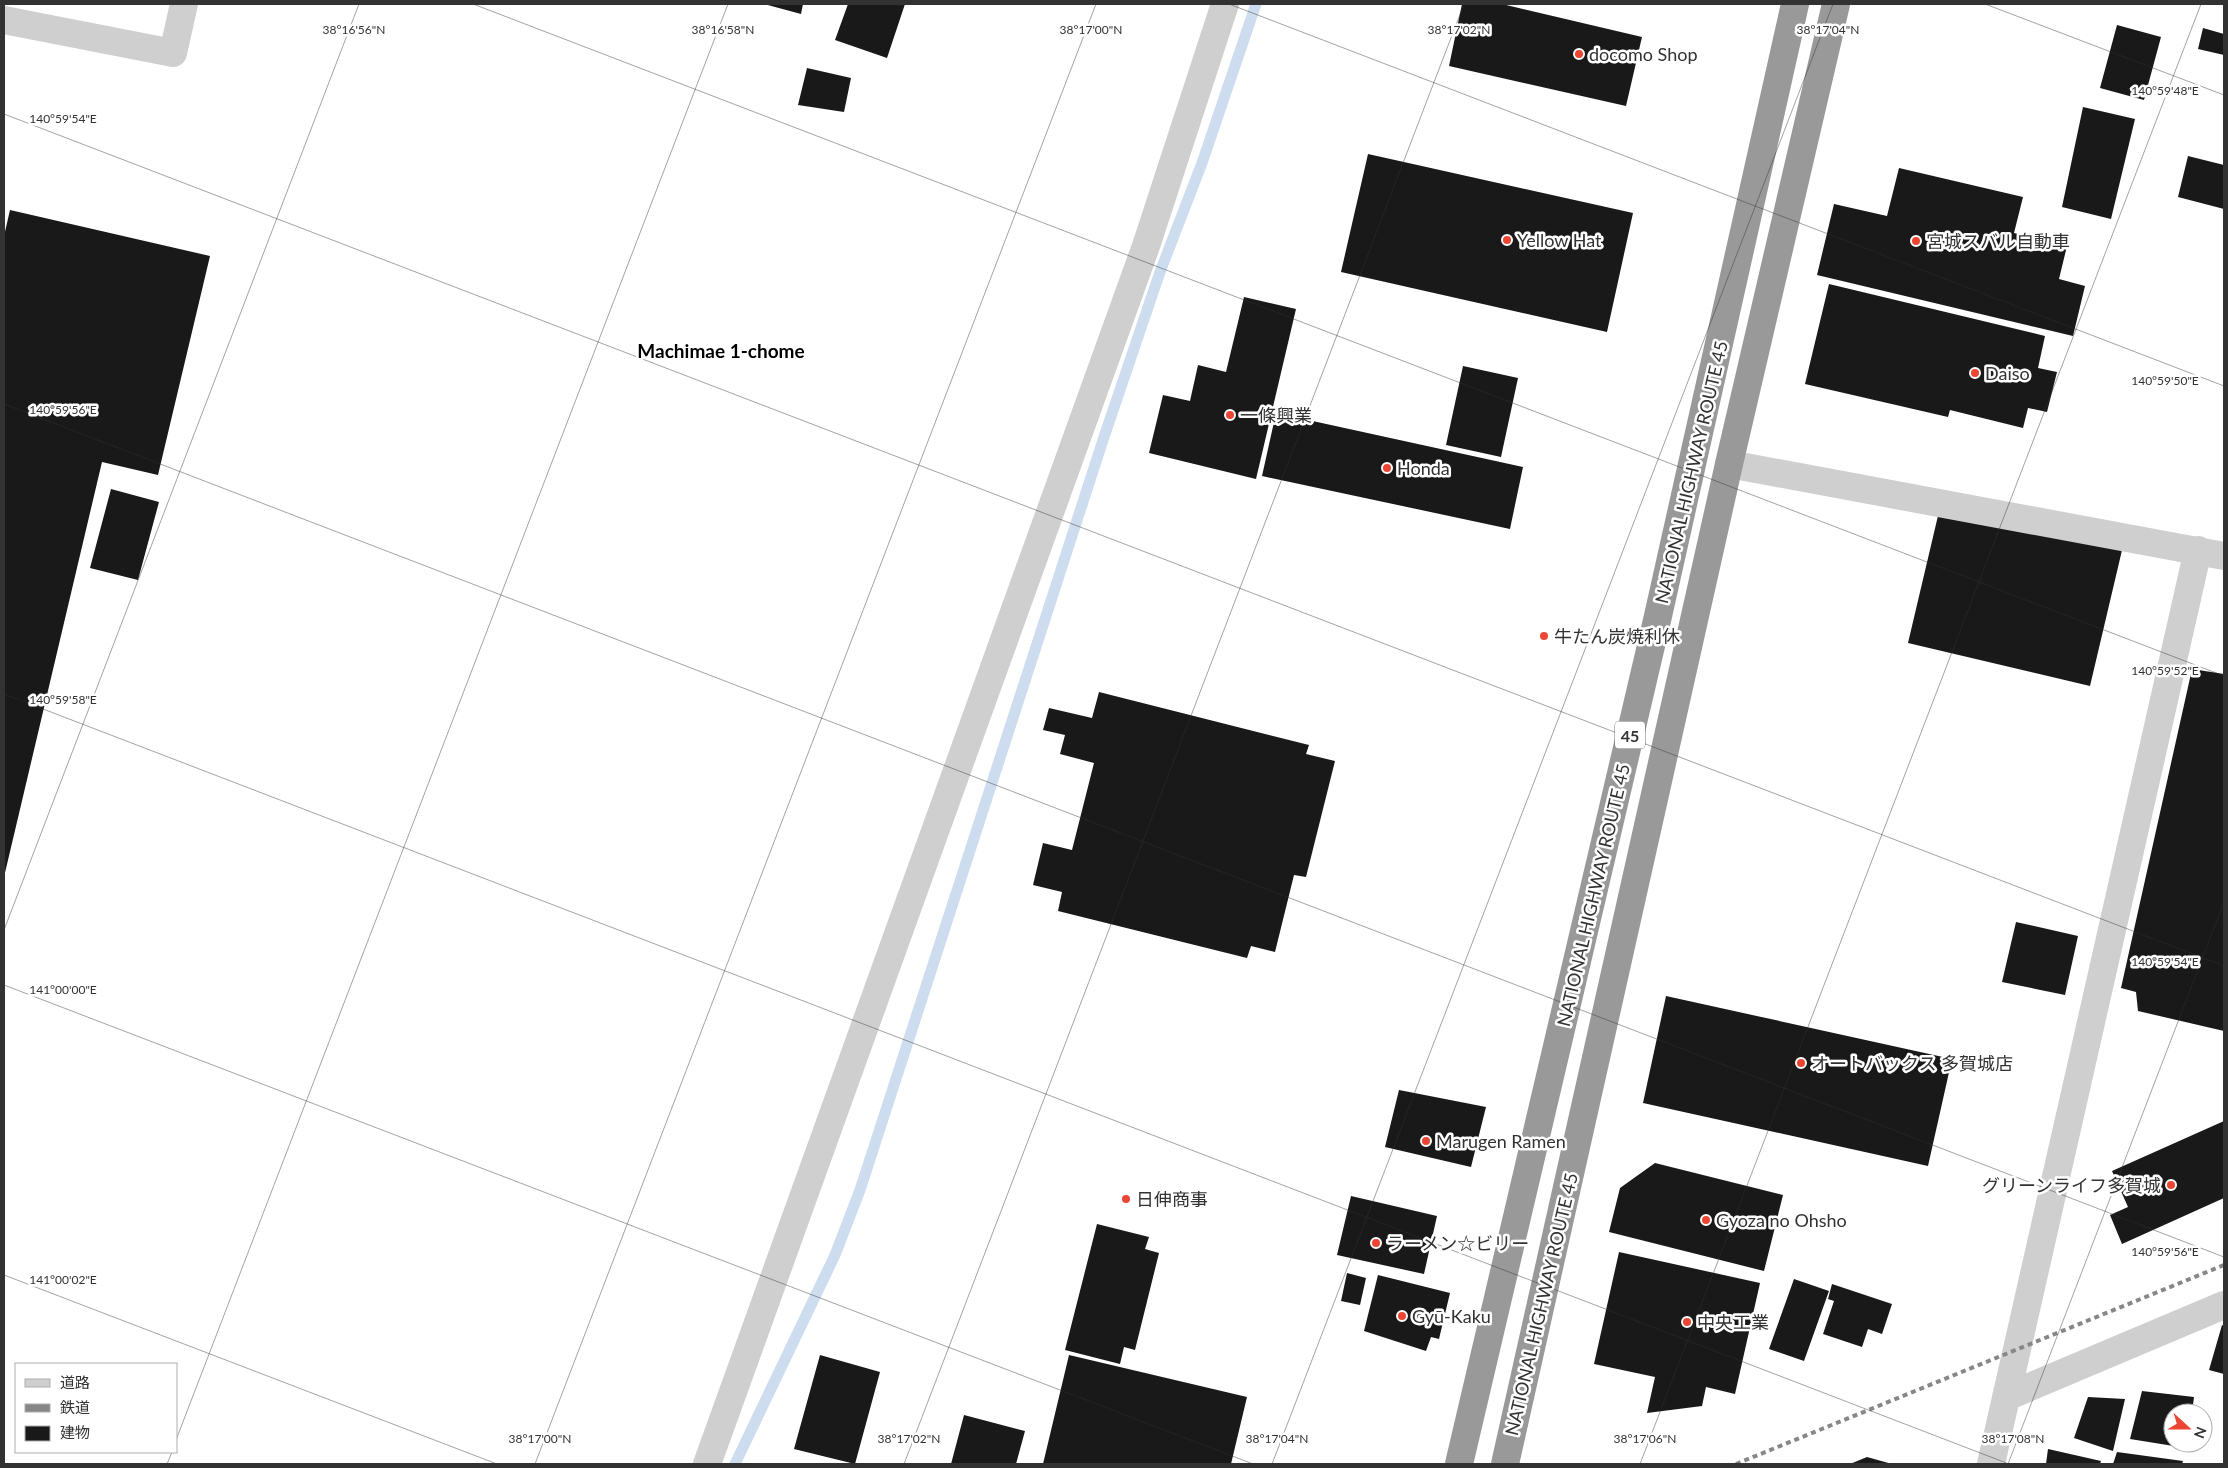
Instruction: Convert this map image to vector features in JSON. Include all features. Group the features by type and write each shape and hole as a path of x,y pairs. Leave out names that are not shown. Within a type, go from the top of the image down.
{"highway":[{"name":"NATIONAL HIGHWAY ROUTE 45","path":"1459,1464 1660,606 1795,4"},
{"name":"NATIONAL HIGHWAY ROUTE 45","path":"1505,1464 1729,464 1836,4"}],"street":[{"path":"4,20 173,53 184,4"},
{"path":"707,1464 1146,246 1225,4"},
{"path":"1729,464 2224,556"},
{"path":"1991,1464 2198,550"},
{"path":"2006,1397 2224,1305"}],"building":[{"path":"764,4 803,4 801,14"},
{"path":"848,4 905,4 887,58 835,40"},
{"path":"1462,4 1502,4 1642,37 1626,106 1449,66"},
{"path":"2117,25 2161,37 2144,100 2100,88"},
{"path":"2203,28 2224,34 2224,55 2198,49"},
{"path":"807,68 851,78 844,112 798,105"},
{"path":"2083,107 2135,119 2111,219 2062,207"},
{"path":"1368,154 1633,213 1607,332 1341,272"},
{"path":"2188,156 2224,165 2224,209 2178,197"},
{"path":"1899,168 2023,197 2014,233 2067,246 2059,279 2085,286 2073,336 1817,275 1834,204 1887,216"},
{"path":"10,210 210,256 158,475 102,462 4,877 4,236"},
{"path":"1829,284 2045,336 2038,368 2057,372 2047,412 2028,408 2023,428 1950,410 1948,417 1805,384"},
{"path":"1244,297 1296,309 1256,479 1149,453 1163,395 1190,401 1198,365 1226,372"},
{"path":"1463,366 1518,378 1501,457 1446,445"},
{"path":"1276,413 1523,467 1510,529 1262,476"},
{"path":"111,489 159,502 138,580 90,568"},
{"path":"1941,503 2123,546 2090,686 1908,643"},
{"path":"2192,669 2224,674 2224,1031 2138,1011 2136,992 2121,988"},
{"path":"1099,692 1309,745 1306,754 1335,761 1306,877 1294,875 1275,952 1251,946 1247,958 1058,911 1062,892 1033,885 1043,843 1072,850 1094,763 1060,754 1065,735 1043,730 1049,708 1092,718"},
{"path":"2016,922 2078,936 2065,995 2002,982"},
{"path":"1666,996 1952,1059 1928,1166 1643,1103"},
{"path":"1399,1090 1486,1107 1471,1167 1385,1147"},
{"name":"グリーンライフ多賀城","path":"2224,1121 2224,1198 2122,1244 2110,1215 2128,1207 2112,1171"},
{"path":"1655,1163 1783,1195 1764,1271 1609,1232 1620,1188"},
{"path":"1351,1196 1437,1216 1424,1274 1337,1255"},
{"path":"1097,1224 1149,1237 1145,1249 1159,1253 1135,1350 1124,1347 1120,1364 1065,1350"},
{"path":"1619,1252 1760,1283 1735,1394 1706,1387 1702,1406 1647,1413 1655,1377 1594,1364"},
{"path":"1347,1273 1366,1278 1360,1305 1341,1301"},
{"path":"1378,1275 1450,1293 1439,1339 1431,1337 1426,1351 1364,1331"},
{"path":"1794,1279 1829,1291 1804,1361 1769,1349"},
{"path":"1832,1284 1892,1304 1882,1334 1868,1329 1862,1347 1823,1334 1834,1301 1828,1299"},
{"path":"2222,1325 2224,1326 2224,1374 2209,1370"},
{"path":"820,1355 880,1372 855,1464 794,1449"},
{"path":"1069,1355 1247,1397 1231,1464 1043,1464"},
{"path":"2142,1391 2194,1397 2193,1403 2163,1403 2163,1444 2130,1439"},
{"path":"2088,1397 2125,1399 2113,1451 2074,1438"},
{"path":"964,1415 1025,1431 1016,1464 951,1464"},
{"path":"2048,1449 2101,1461 2100,1464 2046,1464"},
{"path":"2117,1452 2183,1461 2182,1464 2113,1464"},
{"path":"1867,1457 1892,1464 1850,1464"}],"waterway":[{"path":"735,1464 835,1255 860,1190 1104,437 1160,272 1202,163 1256,4"}],"railway":[{"path":"1736,1464 2224,1265"}],"place":[{"name":"docomo Shop","path":"1579,54"},
{"name":"Yellow Hat","path":"1507,240"},
{"name":"宮城スバル自動車","path":"1916,241"},
{"name":"Daiso","path":"1975,373"},
{"name":"一條興業","path":"1230,415"},
{"name":"Honda","path":"1387,468"},
{"name":"牛たん炭焼利休","path":"1544,636"},
{"name":"オートバックス 多賀城店","path":"1801,1063"},
{"name":"Marugen Ramen","path":"1426,1141"},
{"name":"グリーンライフ多賀城","path":"2171,1185"},
{"name":"日伸商事","path":"1126,1199"},
{"name":"Gyoza no Ohsho","path":"1706,1220"},
{"name":"ラーメン☆ビリー","path":"1376,1243"},
{"name":"Gyū-Kaku","path":"1402,1316"},
{"name":"中央工業","path":"1687,1322"}],"district":[{"name":"Machimae 1-chome","path":"721,350"}]}
